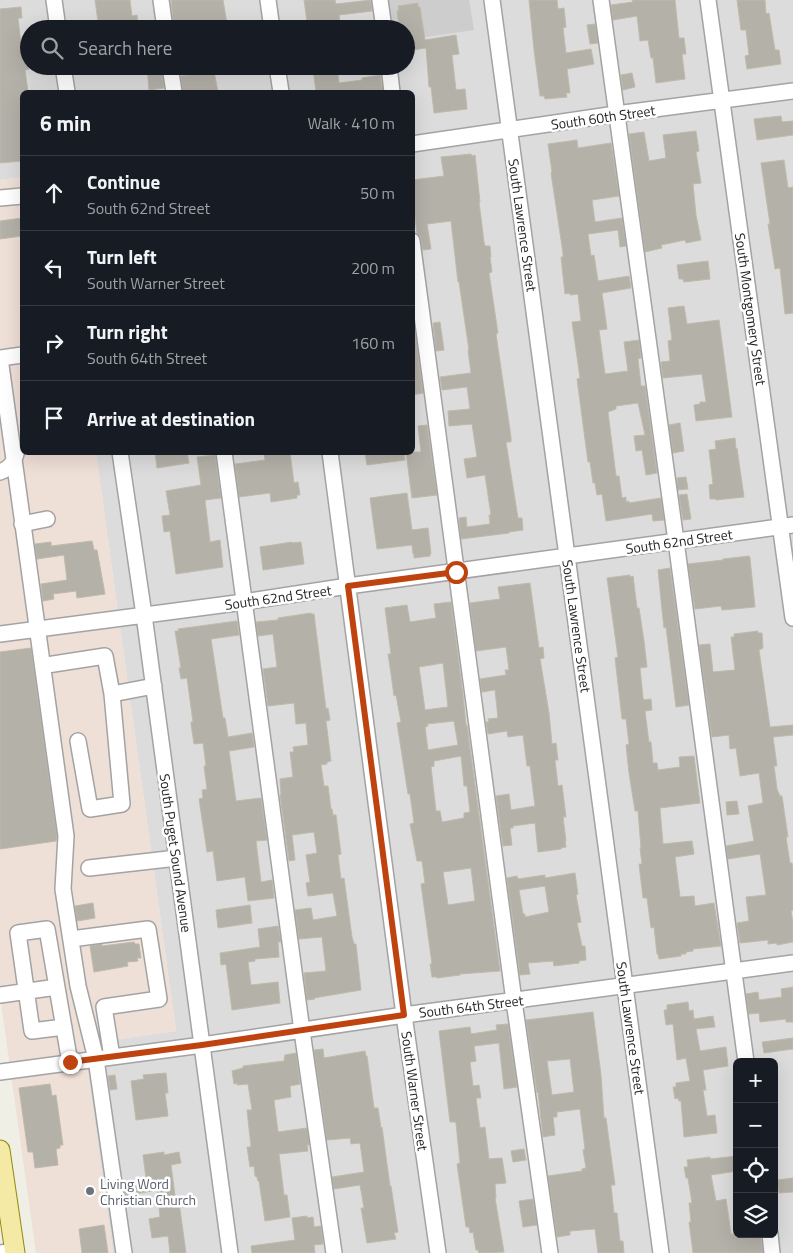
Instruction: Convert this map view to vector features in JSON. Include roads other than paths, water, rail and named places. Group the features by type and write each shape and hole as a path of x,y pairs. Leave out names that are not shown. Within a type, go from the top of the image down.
{"main road":[{"path":"0,1150 10,1252"}],"street":[{"path":"54,0 57,20"},
{"path":"161,0 164,20"},
{"path":"268,0 271,20"},
{"path":"380,0 383,20"},
{"name":"South Lawrence Street","path":"492,0 661,1253"},
{"path":"601,0 745,1058"},
{"name":"South Montgomery Street","path":"708,0 787,526 793,618"},
{"path":"65,75 67,90"},
{"path":"171,75 174,90"},
{"path":"279,75 281,90"},
{"path":"390,75 392,90"},
{"name":"South 60th Street","path":"415,144 616,114 793,91"},
{"path":"0,198 20,196"},
{"path":"415,264 514,1001 550,1253"},
{"path":"20,355 0,358 66,836 63,888 78,986 96,1059 124,1253"},
{"path":"0,472 8,469 14,460 17,448 20,447"},
{"name":"South Puget Sound Avenue","path":"120,455 154,686 230,1253"},
{"path":"224,455 334,1253"},
{"name":"South Warner Street","path":"330,455 404,1015 438,1253"},
{"path":"22,524 47,518"},
{"name":"South 62nd Street","path":"0,634 787,526"},
{"path":"47,665 105,656 112,694 122,804 90,809 78,742"},
{"path":"112,694 154,686"},
{"path":"89,868 177,858"},
{"path":"71,939 148,929 159,999 104,1007 112,1057"},
{"path":"64,1027 32,1031 18,933 47,930 64,1027 70,1062"},
{"name":"South 64th Street","path":"0,1072 793,963"},
{"path":"0,995 57,987"},
{"path":"770,1238 772,1253"}],"place":[{"name":"Living Word Christian Church","path":"90,1191"}]}
